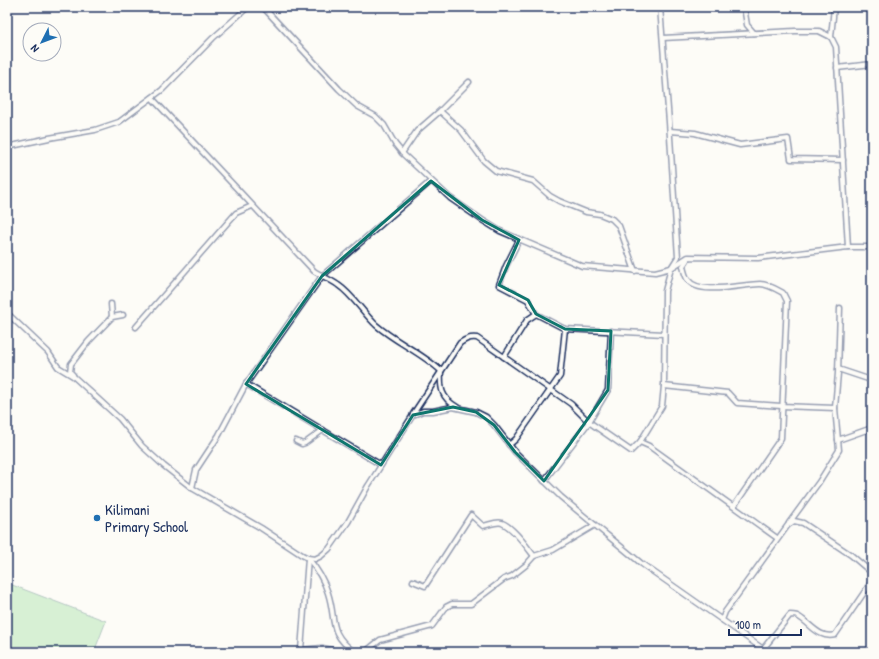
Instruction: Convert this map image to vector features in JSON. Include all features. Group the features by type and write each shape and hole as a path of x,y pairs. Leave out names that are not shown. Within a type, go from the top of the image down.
{"street":[{"path":"7,147 95,130 119,122 162,90 212,38 248,7"},
{"path":"263,7 357,106 375,116 384,125 402,153 450,198 500,231 582,266 654,272 671,268 688,257 758,258 848,247 872,248"},
{"path":"7,313 48,352 58,367 73,376 120,420 149,454 192,488 261,528 308,558 315,559 329,549 348,522 381,465 441,371 460,343 471,337 477,338 552,390 571,404 589,422 631,451 640,442 662,406 664,386 665,291 671,268 678,257 663,38 660,27 660,7"},
{"path":"744,7 747,25 754,33"},
{"path":"831,37 834,7"},
{"path":"663,38 820,31 831,37 836,46 848,247"},
{"path":"837,68 872,64"},
{"path":"402,153 417,131 440,111 469,82"},
{"path":"152,98 314,271 339,285 377,325 418,352 441,371"},
{"path":"440,111 461,130 484,162 496,171 533,181 550,196 559,201 586,212 600,214 612,219 619,226 635,271"},
{"path":"670,131 695,133 740,145 788,139 791,159 843,160"},
{"path":"192,488 196,470 219,435 246,384 322,276 431,180"},
{"path":"136,327 236,213 252,206"},
{"path":"519,240 506,266 499,285 528,300 536,314 566,329 664,334"},
{"path":"688,257 683,266 685,275 688,282 698,288 726,288 761,284 783,293 787,302 780,438 734,506"},
{"path":"111,304 112,316"},
{"path":"722,620 725,612 777,538 819,482 839,450 835,408 840,308"},
{"path":"504,357 527,320 536,314"},
{"path":"73,376 70,372 72,364 88,342 112,316 123,315"},
{"path":"509,445 516,439 552,390 560,376 566,329"},
{"path":"544,481 589,422 608,390 611,331"},
{"path":"838,369 868,379 872,378"},
{"path":"441,371 441,391 452,404 459,408"},
{"path":"246,384 381,465"},
{"path":"664,386 728,393 737,403 835,408"},
{"path":"413,415 423,411 433,411 453,407 476,412 486,417 509,445 561,497 642,564 767,652"},
{"path":"838,440 872,428"},
{"path":"296,441 302,444 305,443 321,430"},
{"path":"640,442 649,446 777,538"},
{"path":"413,581 425,586 471,515 483,526 502,523 517,535 534,556"},
{"path":"788,524 794,521 803,523 851,555 872,573"},
{"path":"365,652 380,640 432,626 446,607 452,604 471,604 504,579 512,576 526,565 534,556 553,550 595,525"},
{"path":"317,570 320,556"},
{"path":"308,558 324,581 329,595 337,634 343,643 354,652"},
{"path":"308,558 300,651 322,648 342,652"},
{"path":"763,649 790,615 798,616 815,630 828,637 835,635 872,581"}],"highlighted area":[{"path":"431,181 482,220 519,240 499,285 528,300 536,314 565,329 611,331 608,390 544,481 515,452 494,425 476,412 453,407 413,415 381,465 246,384 322,276"}],"green space":[{"path":"7,583 106,621 94,652 7,652"}],"place":[{"name":"Kilimani Primary School","path":"97,518"}]}
